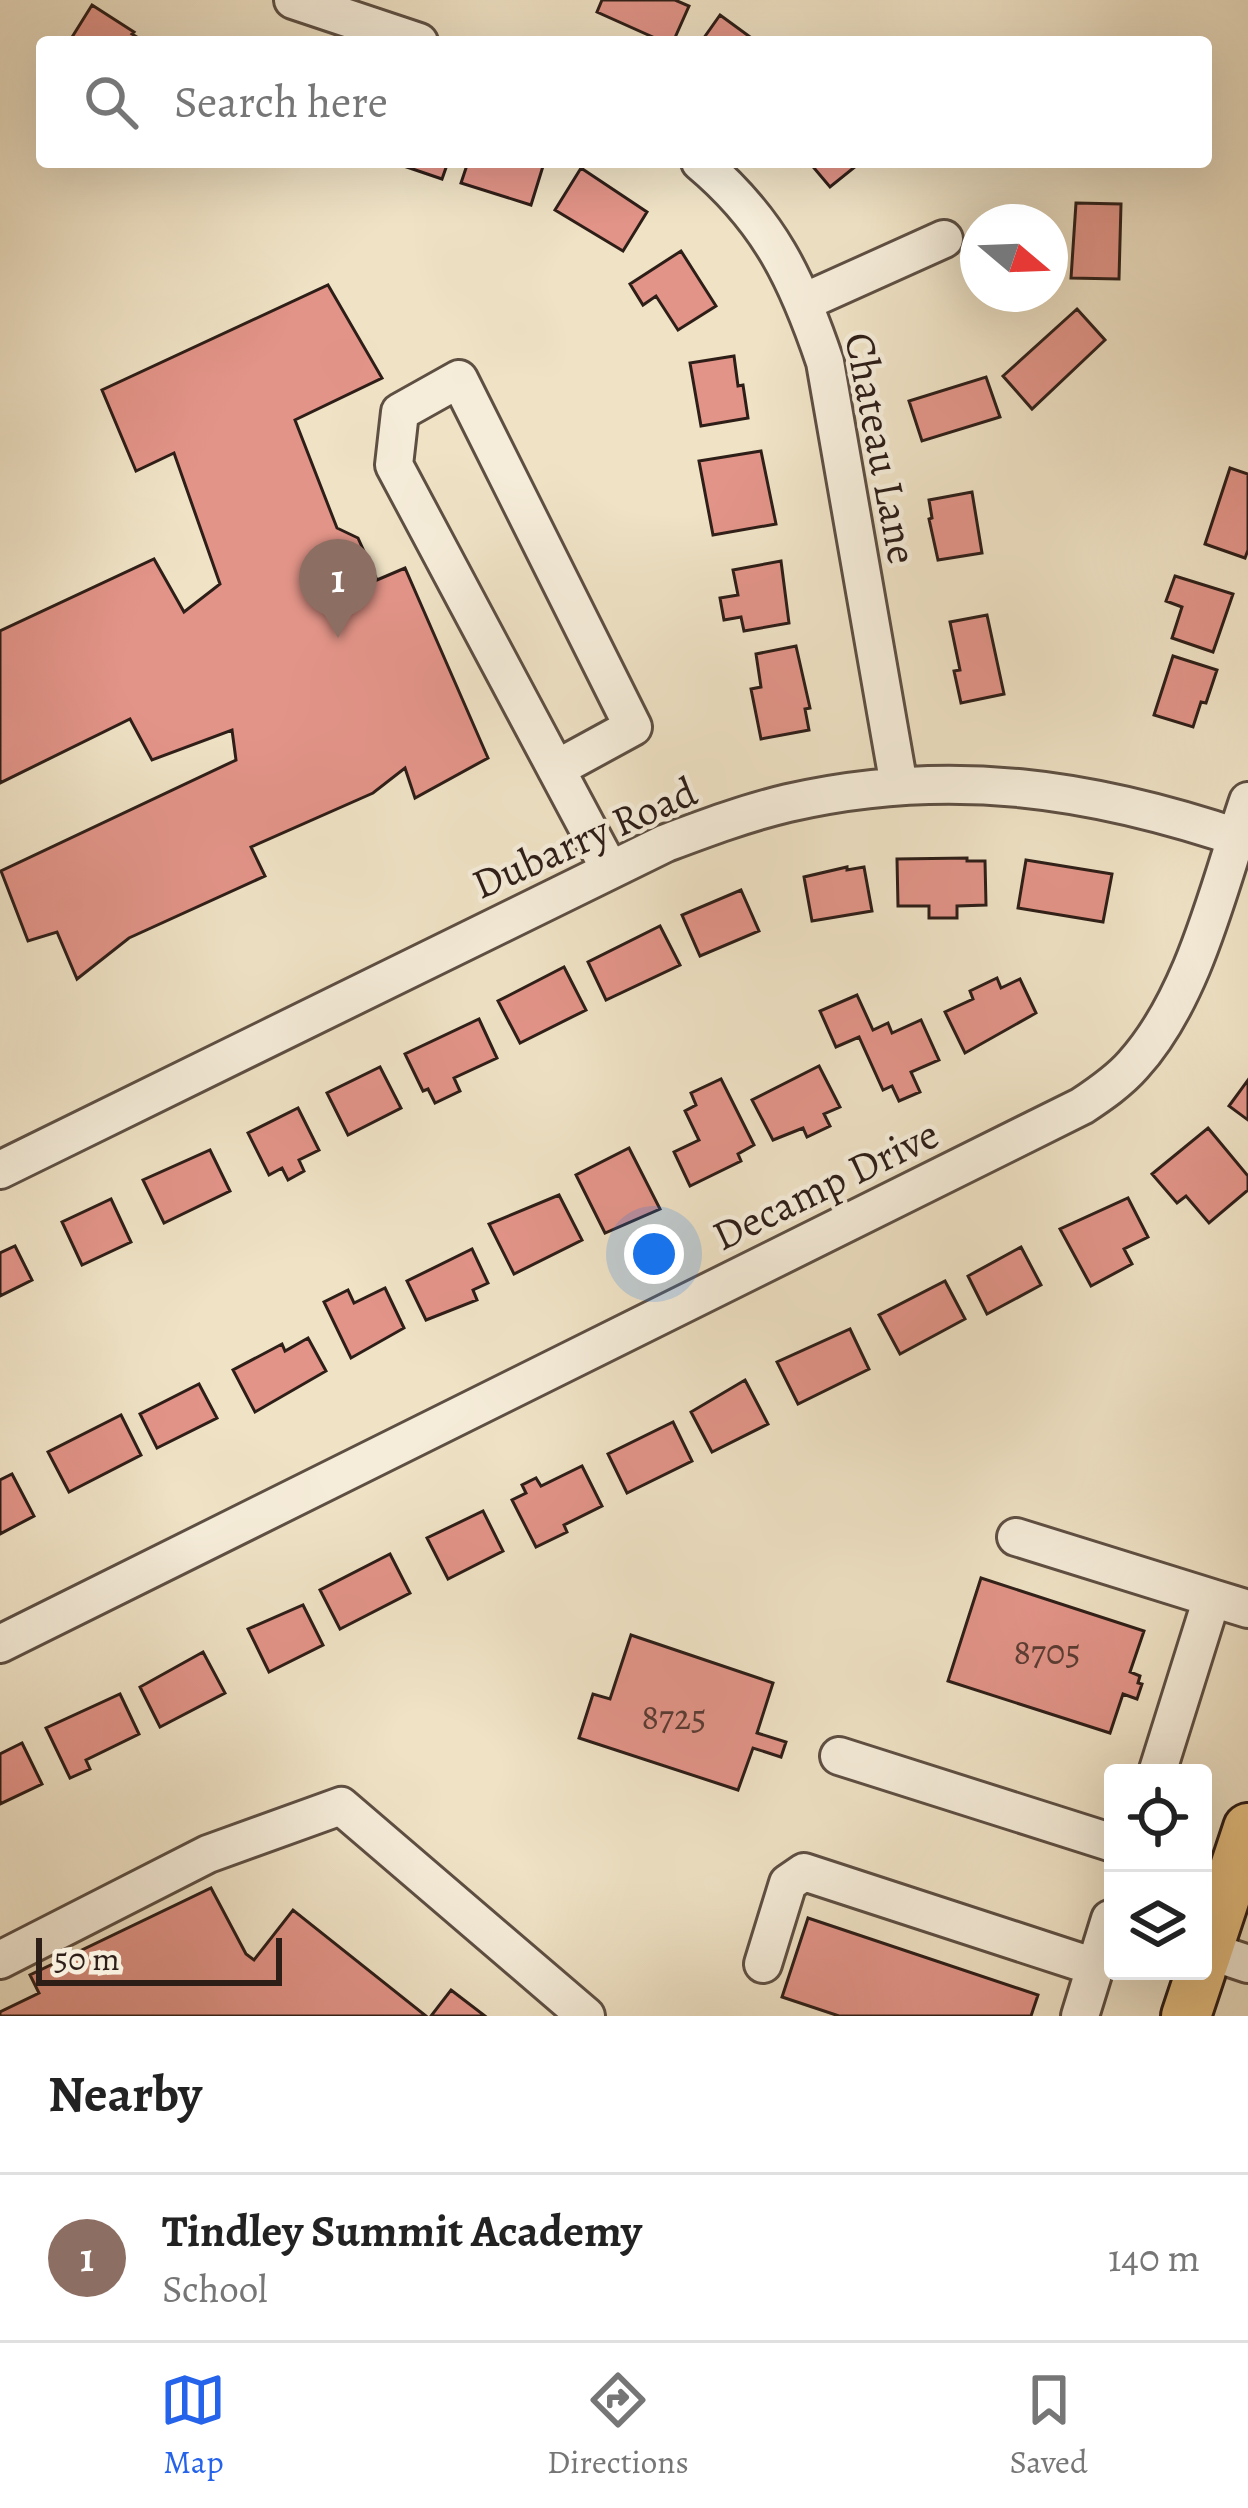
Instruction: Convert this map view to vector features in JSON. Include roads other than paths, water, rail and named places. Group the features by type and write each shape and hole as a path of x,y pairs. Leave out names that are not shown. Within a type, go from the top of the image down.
{"main road":[{"path":"1212,1960 1248,1828"},
{"path":"1186,2016 1203,1980"}],"street":[{"path":"293,0 400,24"},
{"name":"Chateau Lane","path":"707,168 759,223 784,261 825,362 899,786"},
{"path":"804,302 944,239"},
{"path":"556,769 633,727 459,379 400,412 394,465 556,769 610,870"},
{"name":"Dubarry Road","path":"0,1170 666,843 762,810 899,786 992,785 1053,790 1142,807 1242,839"},
{"name":"Decamp Drive","path":"0,1644 1082,1106 1134,1064 1177,1003 1242,839 1248,801"},
{"path":"1016,1537 1248,1609"},
{"path":"1160,1764 1212,1598"},
{"path":"839,1756 1104,1840"},
{"path":"0,1960 208,1854 341,1806 586,2016"},
{"path":"763,1964 788,1883 804,1872 1095,1967"},
{"path":"1080,2016 1104,1940"}],"place":[{"name":"Tindley Summit Academy","path":"338,638"}]}
